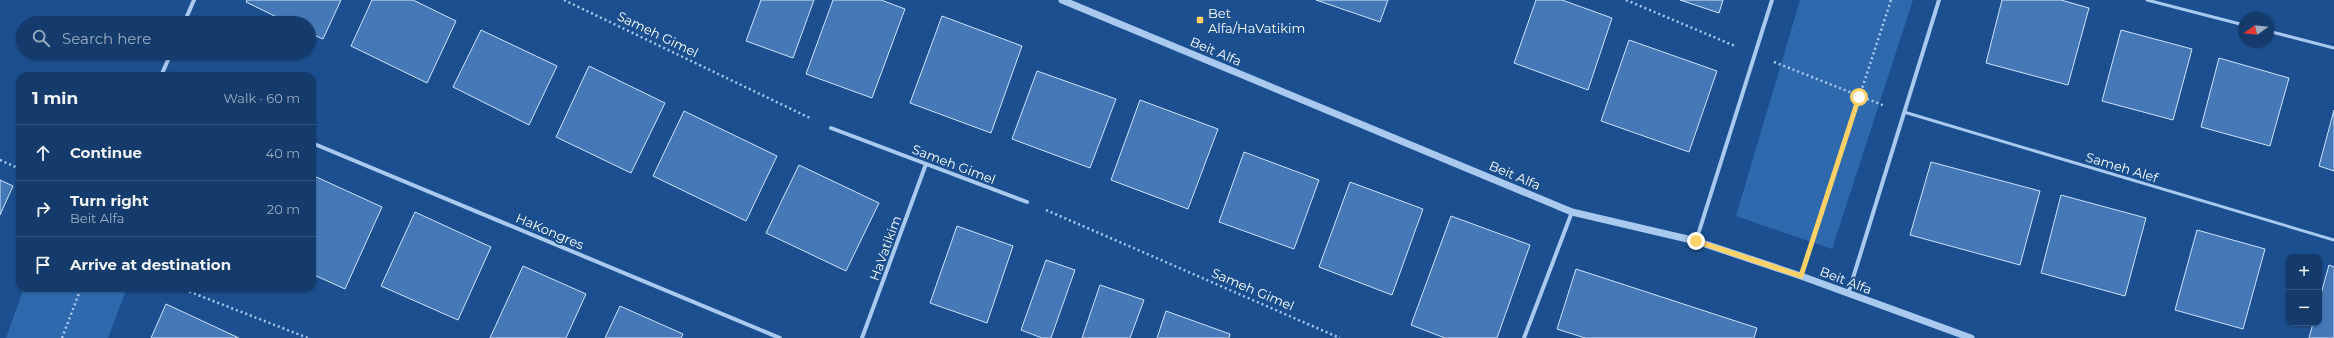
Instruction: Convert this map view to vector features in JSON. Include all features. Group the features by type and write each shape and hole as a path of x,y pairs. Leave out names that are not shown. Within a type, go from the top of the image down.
{"street":[{"path":"187,16 194,0"},
{"name":"Beit Alfa","path":"1062,0 1572,212 1696,241 1801,276 1971,338"},
{"path":"1696,241 1772,0"},
{"path":"1848,294 1939,0"},
{"path":"163,72 168,60"},
{"name":"Sameh Gimel","path":"831,128 1027,202"},
{"name":"HaKongres","path":"316,145 780,338"},
{"name":"HaVatikim","path":"862,338 926,164"},
{"path":"1524,338 1572,212"}],"lane":[{"path":"2147,0 2238,23"},
{"path":"2274,33 2334,48"},
{"name":"Sameh Alef","path":"1904,112 2334,240"}],"path":[{"name":"Sameh Gimel","path":"564,0 831,128"},
{"path":"1626,0 1859,97 1904,112"},
{"path":"1801,276 1891,0"},
{"path":"0,160 16,167"},
{"name":"Sameh Gimel","path":"1027,202 1340,338"},
{"path":"62,338 79,292"},
{"path":"190,292 308,338"}],"shaded area":[{"path":"1800,0 1913,0 1832,249 1736,216"},
{"path":"23,292 125,292 108,338 6,338"}],"building":[{"path":"247,0 341,0 323,39 316,36 316,16 275,16 246,2"},
{"path":"372,0 413,0 456,21 427,83 351,46"},
{"path":"761,0 814,0 793,58 746,41"},
{"path":"833,0 881,0 905,9 872,98 806,74"},
{"path":"1316,0 1388,0 1380,22"},
{"path":"1536,0 1562,0 1612,18 1588,90 1514,63"},
{"path":"1680,0 1723,0 1719,13"},
{"path":"2002,0 2061,0 2089,8 2068,85 1986,63"},
{"path":"942,16 1022,46 991,133 910,103"},
{"path":"481,30 557,66 529,125 453,87"},
{"path":"2121,30 2192,49 2173,120 2102,101"},
{"path":"1629,40 1717,71 1689,152 1601,121"},
{"path":"2219,58 2289,78 2270,146 2201,127"},
{"path":"589,66 665,103 631,173 556,137"},
{"path":"1037,71 1116,99 1090,168 1012,139"},
{"path":"1140,100 1218,129 1188,209 1111,180"},
{"path":"2334,110 2334,171 2319,166"},
{"path":"684,111 777,156 746,221 653,176"},
{"path":"1244,152 1319,180 1294,249 1219,222"},
{"path":"1931,162 2040,191 2020,265 1910,235"},
{"path":"799,165 879,203 846,271 766,233"},
{"path":"316,177 382,207 345,289 316,276"},
{"path":"0,180 13,186 0,215"},
{"path":"1350,182 1423,209 1392,295 1319,267"},
{"path":"2061,195 2146,218 2125,296 2041,273"},
{"path":"415,212 491,247 458,320 381,286"},
{"path":"1451,216 1530,245 1497,338 1445,338 1411,325"},
{"path":"957,226 1013,246 987,323 930,303"},
{"path":"2197,230 2265,249 2243,329 2175,310"},
{"path":"1046,260 1075,270 1051,338 1042,338 1021,330"},
{"path":"2329,265 2334,267 2334,338 2309,338 2312,326 2322,326 2322,290"},
{"path":"523,266 586,294 566,338 490,338"},
{"path":"1576,269 1757,328 1754,338 1585,338 1557,329"},
{"path":"1100,285 1144,300 1130,338 1082,338"},
{"path":"166,304 239,338 151,338"},
{"path":"620,306 683,334 681,338 605,338"},
{"path":"1166,311 1230,334 1229,338 1157,338"}],"place":[{"name":"Bet Alfa/HaVatikim","path":"1200,20"}],"route":[{"path":"1696,241 1801,276 1859,97"}]}
